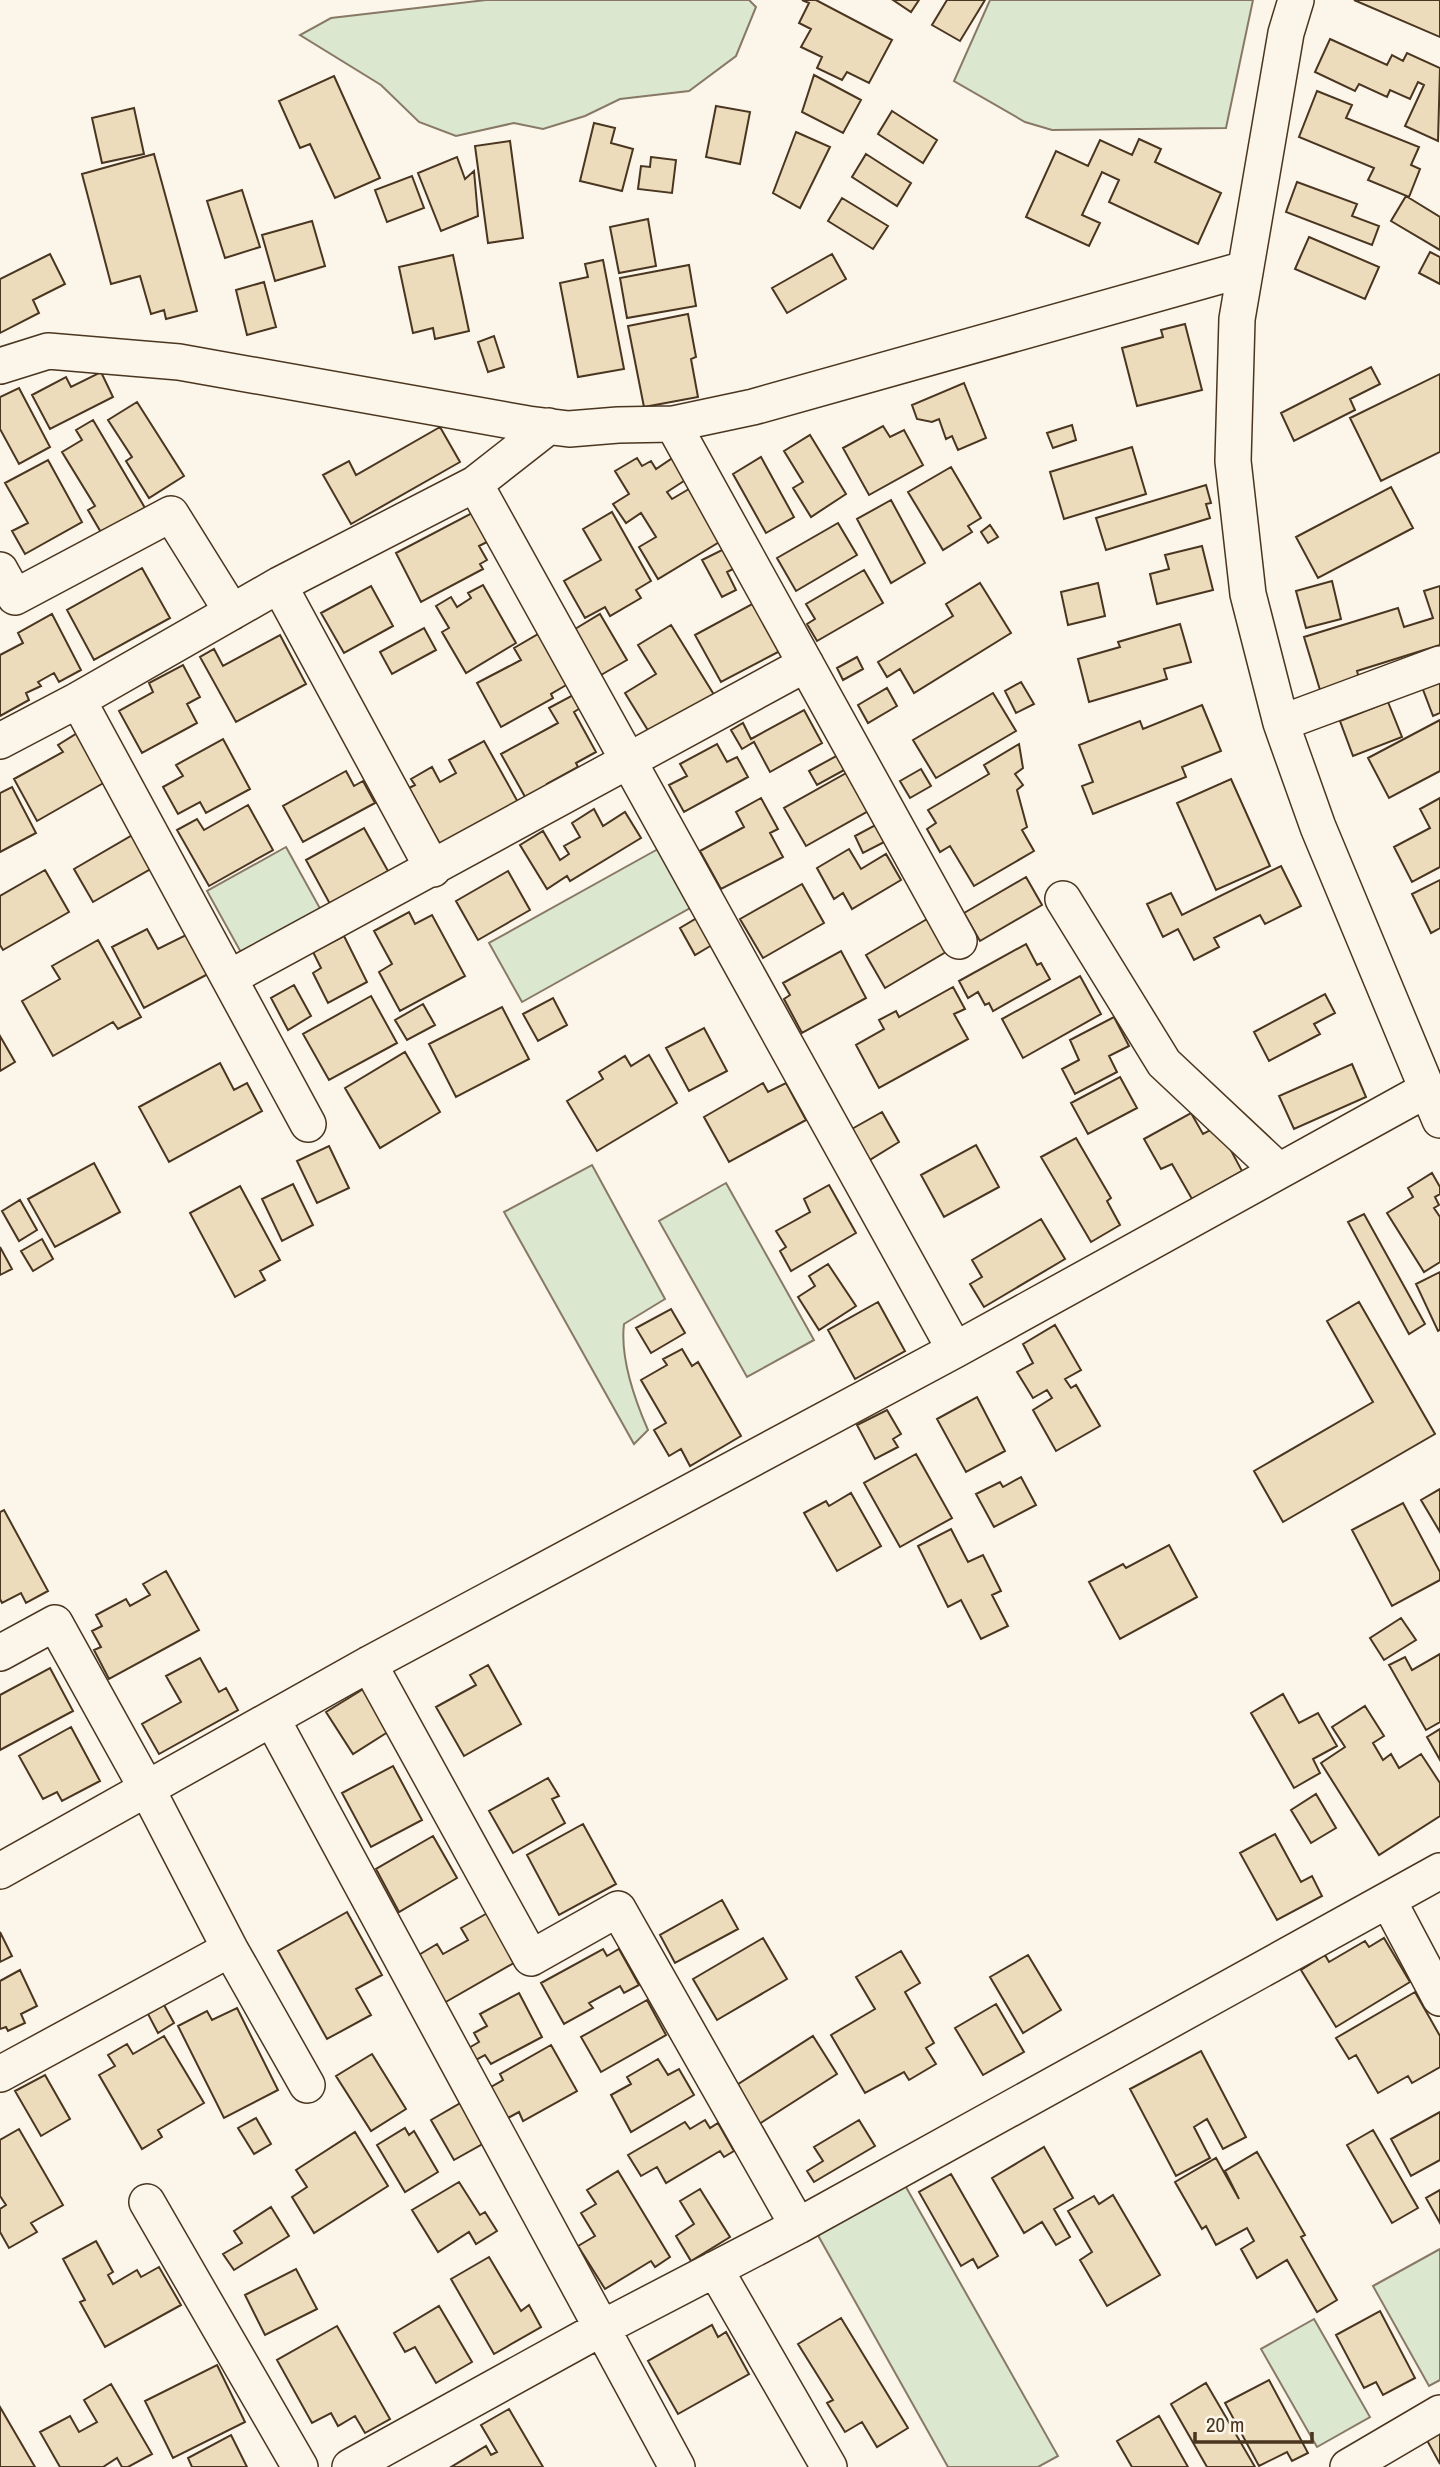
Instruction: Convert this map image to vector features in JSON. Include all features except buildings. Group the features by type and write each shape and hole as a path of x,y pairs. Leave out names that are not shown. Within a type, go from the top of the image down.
{"street":[{"path":"0,1871 369,1664 955,1350 1279,1171 1433,1105 1318,827 1281,723 1248,594 1233,461 1237,319 1286,33 1296,0"},
{"path":"0,366 48,351 179,362 481,418 569,429 673,424 753,407 1245,269"},
{"path":"673,424 959,941"},
{"path":"0,741 78,701 279,585 475,484 549,426"},
{"path":"475,484 955,1350"},
{"path":"0,570 15,597 171,514 232,612"},
{"path":"279,585 433,869"},
{"path":"229,978 806,664"},
{"path":"1281,723 1440,664"},
{"path":"78,701 308,1124"},
{"path":"1063,899 1164,1063 1279,1171"},
{"path":"0,1653 55,1623 147,1789 230,1949 307,2085"},
{"path":"369,1664 531,1958 618,1909 798,2226"},
{"path":"272,1719 677,2467"},
{"path":"359,2465 602,2328 798,2226 1440,1871"},
{"path":"1388,1900 1440,1998"},
{"path":"0,2074 230,1949"},
{"path":"147,2202 300,2467"},
{"path":"715,2269 829,2467"},
{"path":"1348,2467 1440,2413"}],"green space":[{"path":"486,0 749,0 756,7 736,56 689,91 620,99 585,116 543,129 514,123 456,136 419,122 381,85 300,35 331,18"},
{"path":"990,0 1253,0 1226,128 1052,130 1025,122 954,81"},
{"path":"286,847 322,912 243,956 207,891"},
{"path":"658,849 690,908 522,1002 489,943"},
{"path":"592,1165 665,1299 624,1324 626,1364 648,1430 634,1444 504,1212"},
{"path":"726,1183 814,1340 747,1377 659,1221"},
{"path":"902,2180 1058,2456 1038,2467 948,2467 815,2230"},
{"path":"1440,2249 1440,2380 1429,2386 1373,2286"},
{"path":"1314,2319 1370,2417 1317,2447 1261,2349"}]}
